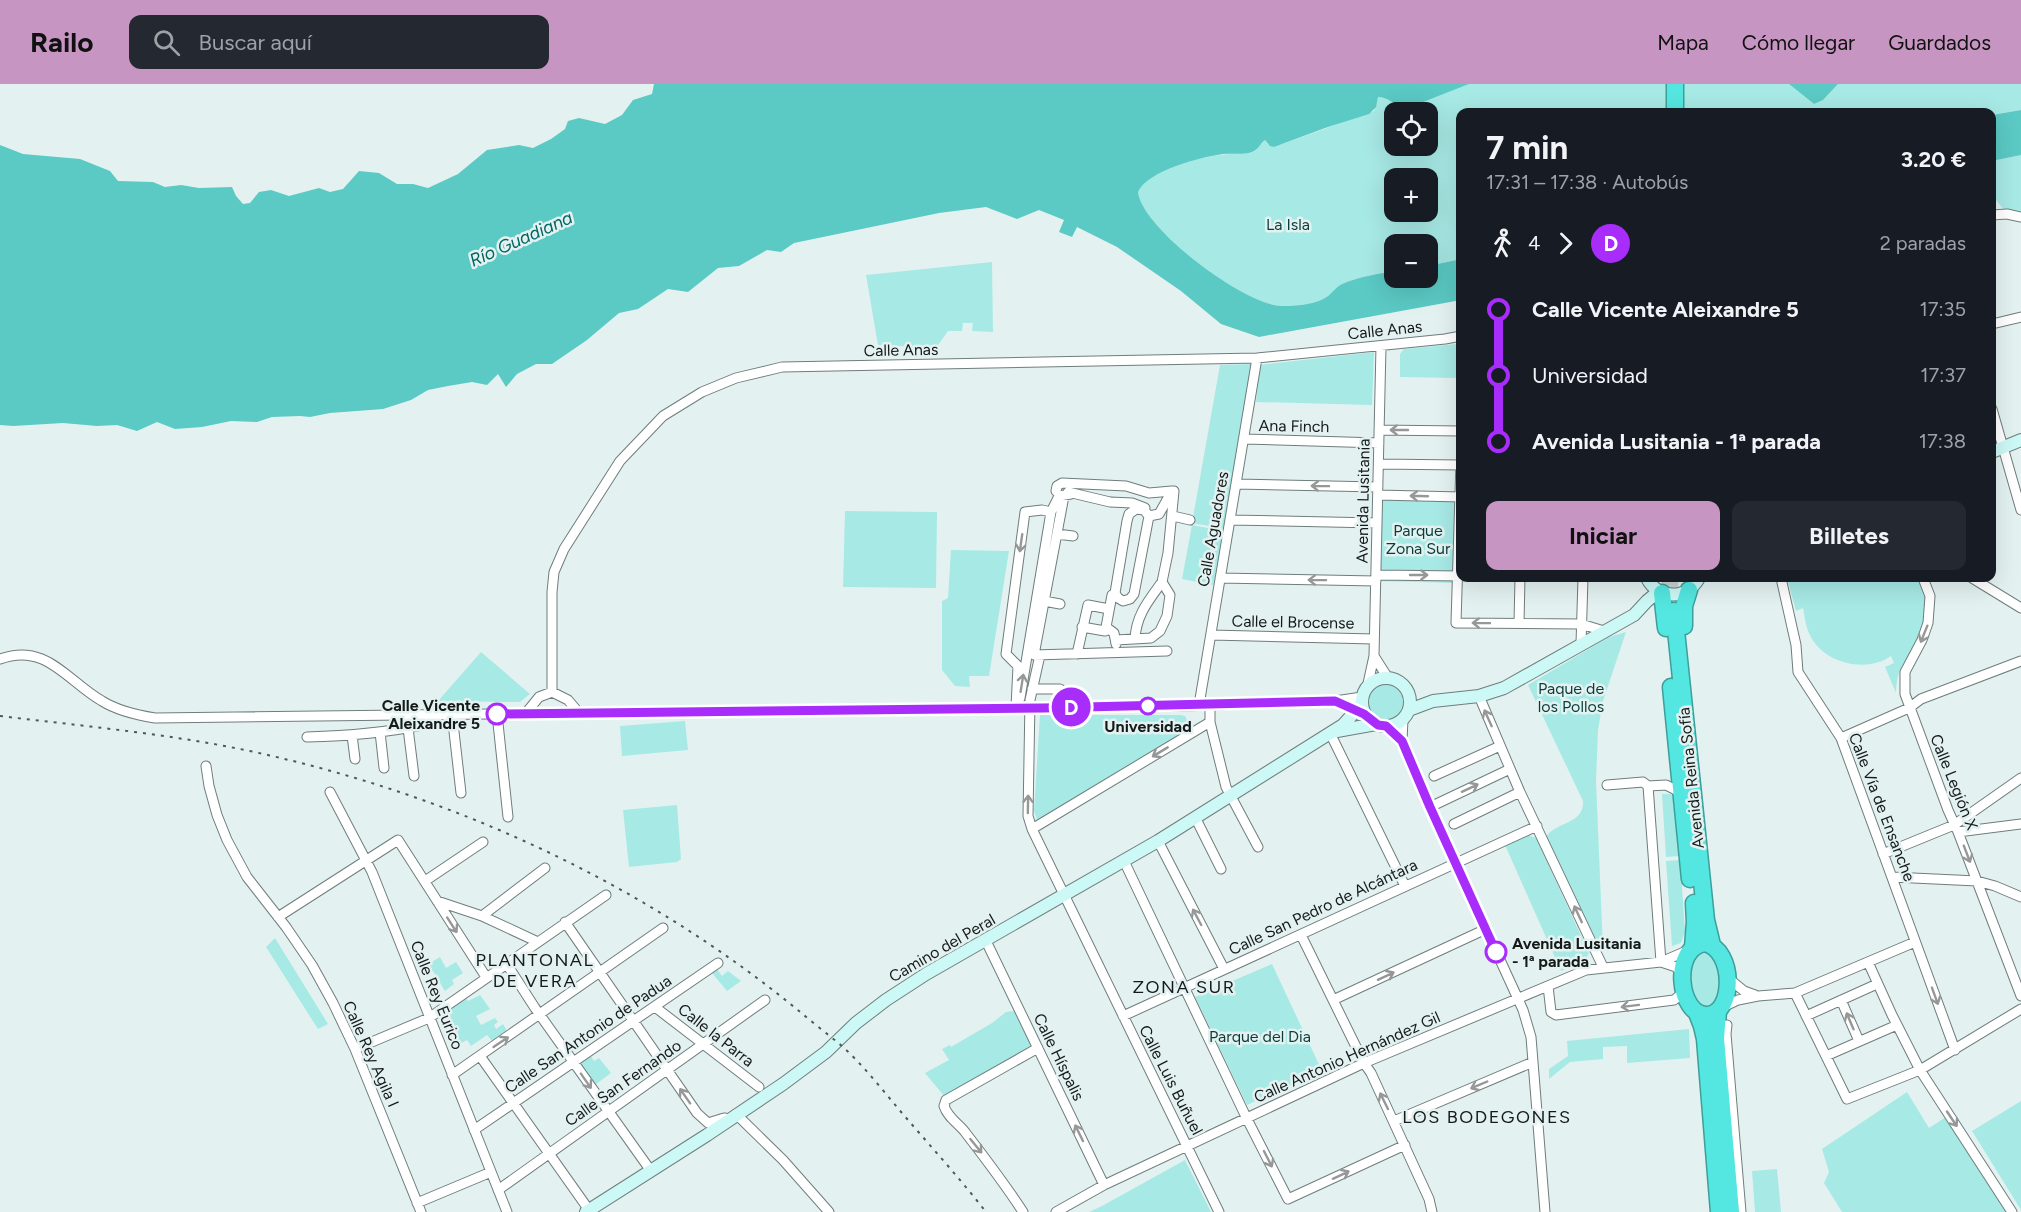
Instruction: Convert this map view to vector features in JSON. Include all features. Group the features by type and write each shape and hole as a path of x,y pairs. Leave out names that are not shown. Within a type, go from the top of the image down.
{"highway":[{"path":"1667,84 1667,108"},
{"path":"1675,108 1676,84"},
{"path":"1694,584 1684,606 1684,623 1700,921"},
{"path":"1661,592 1675,784 1700,921"},
{"name":"Avenida Reina Sofía","path":"1673,611 1700,921 1712,945"},
{"name":"Avenida Reina Sofía","path":"1691,949 1700,921"},
{"path":"1719,1212 1705,1039 1697,1014 1692,1009 1684,991 1682,974 1684,960 1691,949 1705,943 1712,945 1721,954 1728,978 1716,1039 1731,1212"},
{"path":"1697,1014 1722,1015"}],"street":[{"path":"1996,215 2021,217"},
{"path":"1996,323 2021,316"},
{"name":"Calle Anas","path":"552,692 552,592 554,572 564,549 620,461 663,416 702,392 736,378 782,367 1257,358 1456,337"},
{"name":"Avenida Lusitania","path":"1362,703 1374,656 1381,346"},
{"name":"Calle Aguadores","path":"1199,705 1257,358"},
{"path":"1379,430 1456,431"},
{"name":"Ana Finch","path":"1244,440 1379,443"},
{"path":"2021,440 1998,450 2021,510"},
{"path":"1379,464 1456,463"},
{"path":"1115,593 1123,601 1130,599 1134,590 1148,515 1142,506 1064,493 1057,486 1062,483 1126,486 1149,493 1172,491"},
{"path":"1236,484 1456,497"},
{"path":"1148,515 1159,514 1172,491"},
{"path":"1135,639 1142,609 1162,582 1173,516 1174,491 1172,491"},
{"path":"1016,707 1020,698 1047,511 1064,493"},
{"path":"1060,604 1044,601 1064,493"},
{"path":"1110,502 1121,509 1128,518"},
{"path":"1082,627 1106,631 1128,518 1136,509 1144,510 1148,515"},
{"path":"1016,707 1018,666 1006,654 1025,512 1047,511"},
{"path":"1173,516 1190,520"},
{"path":"1230,520 1377,524"},
{"path":"1057,534 1073,536"},
{"path":"1220,578 1456,576"},
{"path":"1116,640 1151,638 1160,631 1167,616 1170,595 1162,582"},
{"path":"1459,582 1456,623 1581,624 1604,631"},
{"path":"1519,623 1520,582"},
{"path":"1581,644 1583,582"},
{"path":"1642,606 1647,582"},
{"path":"1651,582 1661,592 1676,595 1694,584"},
{"name":"Calle Vía de Ensanche","path":"1782,582 1796,645 1798,672 1841,738 1955,1050"},
{"name":"Calle Legión X","path":"1925,582 1930,596 1930,609 1922,640 1905,672 1905,694 2021,996"},
{"path":"1979,582 2021,608"},
{"path":"1134,590 1151,596"},
{"path":"1362,703 1376,680 1388,678 1400,682 1408,692 1422,699 1433,701 1479,696 1504,688 1634,615 1661,592"},
{"name":"Calle Luis Buñuel","path":"1044,601 1034,655 1040,655 1030,707 1028,816 1032,829 1219,1212"},
{"path":"1081,657 1082,627 1088,605 1109,609"},
{"path":"1106,627 1114,633 1118,656"},
{"name":"Calle el Brocense","path":"1211,635 1374,639"},
{"path":"1040,655 1118,656 1167,651"},
{"path":"0,659 21,655 38,657 108,705 146,717 1210,705 1335,701 1362,703 1381,725 1402,741 1518,998 1531,1037 1545,1212"},
{"path":"1374,656 1388,678"},
{"path":"1014,662 1019,663 1026,659"},
{"path":"1841,738 1909,708 1921,699 2021,661"},
{"path":"1032,689 1060,689"},
{"path":"526,713 539,697 552,692 568,700 579,713"},
{"path":"1402,741 1410,704 1408,692"},
{"path":"1479,696 1520,792 1603,967"},
{"path":"1335,701 1362,703"},
{"path":"1381,725 1394,725 1406,714 1433,701"},
{"name":"Camino del Peral","path":"588,1211 733,1117 821,1056 856,1023 886,1000 926,974 1158,841 1342,725 1362,703"},
{"path":"1210,705 1210,722 1226,787 1258,847"},
{"path":"307,737 352,735 408,728 422,725 429,713"},
{"path":"452,714 462,793"},
{"path":"497,714 508,817"},
{"path":"1032,829 1210,722"},
{"name":"Camino del Peral","path":"1330,733 1381,725"},
{"path":"408,728 414,776"},
{"path":"380,732 384,768"},
{"path":"1330,733 1405,886"},
{"path":"352,735 355,759"},
{"path":"1434,776 1500,746"},
{"name":"Calle Rey Agila I","path":"206,766 212,796 226,840 247,877 312,965 333,1003 355,1049 419,1208"},
{"path":"1430,807 1510,769"},
{"path":"1956,829 2021,778"},
{"name":"Avenida Reina Sofía","path":"1606,785 1643,782 1648,786 1675,784"},
{"path":"1648,786 1661,962 1676,967 1682,974"},
{"name":"Calle Rey Eurico","path":"330,792 366,859 507,1212"},
{"path":"1455,824 1520,792"},
{"path":"1195,817 1221,869"},
{"path":"1884,854 1956,829 2021,824"},
{"name":"Calle San Pedro de Alcántara","path":"1123,1016 1537,826"},
{"path":"278,916 398,840 486,977"},
{"path":"1158,841 1224,969"},
{"path":"424,881 483,842"},
{"path":"1124,861 1247,1119 1288,1199 1405,1145"},
{"path":"482,916 545,868"},
{"path":"1892,877 1977,881 2021,897"},
{"path":"355,1049 429,1018 606,895"},
{"path":"437,901 482,916 538,942"},
{"path":"565,922 703,1119 708,1123 733,1117 783,1160 829,1212"},
{"path":"452,1075 663,928"},
{"path":"1333,1000 1486,929"},
{"path":"1301,935 1394,1121 1429,1199 1432,1212"},
{"name":"Calle Híspalis","path":"986,941 1104,1185"},
{"path":"1741,1212 1726,1034 1722,1015 1738,1000 1795,993 1915,942"},
{"name":"Calle Antonio Hernández Gil","path":"1056,1212 1104,1185 1364,1063 1518,998 1586,970 1661,962 1691,949"},
{"path":"1868,962 1920,1070 2012,1212"},
{"path":"506,963 540,1015 651,1171"},
{"name":"Calle San Antonio de Padua","path":"474,1130 718,963"},
{"path":"1728,978 1744,991 1758,996"},
{"path":"1806,1016 1877,984"},
{"path":"1548,986 1551,1012 1556,1015 1674,1000 1684,991"},
{"path":"1795,993 1846,1099 1920,1070 2021,1009"},
{"name":"Calle San Fernando","path":"498,1190 765,1000"},
{"path":"1841,1000 1858,1041"},
{"name":"Calle la Parra","path":"655,1007 759,1087"},
{"path":"1826,1056 1897,1025"},
{"path":"1023,1212 988,1161 946,1112 944,1106 946,1100 1038,1048"},
{"path":"480,1056 588,1211"},
{"path":"1394,1121 1533,1062"},
{"path":"419,1208 491,1172"}],"green space":[{"name":"La Isla","path":"1469,84 1789,84 1814,104 1823,100 1838,84 2021,84 2021,110 1996,114 1996,108 1456,108 1456,260 1438,264 1438,234 1384,234 1384,273 1340,285 1324,299 1301,305 1284,306 1268,303 1223,281 1176,245 1157,226 1144,208 1138,192 1143,185 1162,172 1211,156 1249,153 1255,151 1265,140 1274,147 1374,111 1378,97 1391,102 1384,102 1384,156 1438,156 1438,102 1423,102"},
{"path":"2021,155 2021,213 2007,214 1996,200 1996,160"},
{"path":"992,262 993,332 972,331 973,323 963,323 962,331 948,331 936,348 878,345 866,275"},
{"path":"1456,344 1456,378 1400,377 1400,354 1404,349"},
{"path":"1374,352 1372,405 1256,402 1259,365"},
{"path":"1252,364 1225,529 1192,523 1220,365"},
{"name":"Parque Zona Sur","path":"1378,495 1456,497 1457,583 1376,581"},
{"path":"845,511 937,512 936,588 843,587"},
{"path":"1192,525 1224,531 1213,585 1182,579"},
{"path":"951,550 1009,551 989,676 969,676 970,687 955,686 942,670 942,601 948,598"},
{"path":"1788,582 1920,582 1926,615 1923,630 1916,645 1901,668 1896,693 1885,667 1894,663 1891,656 1871,664 1859,665 1837,660 1827,655 1812,639 1803,608 1796,611"},
{"name":"Paque de los Pollos","path":"1626,632 1603,701 1598,730 1596,781 1603,949 1597,947 1546,837 1556,828 1574,819 1582,809 1583,801 1528,685 1609,637"},
{"path":"481,652 530,694 520,702 438,701"},
{"path":"1385,684 1397,690 1403,702 1397,714 1385,720 1373,714 1367,702 1373,690"},
{"path":"1040,715 1180,715 1185,716 1187,720 1183,734 1038,823 1034,811"},
{"path":"685,721 688,750 622,756 620,726"},
{"path":"1662,794 1671,794 1676,800 1679,856 1666,857"},
{"path":"677,805 681,859 677,862 629,867 623,810"},
{"path":"1528,835 1536,838 1589,953 1586,959 1561,971 1505,845"},
{"path":"1680,860 1685,931 1681,943 1672,946 1666,861"},
{"path":"275,938 328,1024 318,1029 266,947"},
{"path":"1707,951 1716,962 1719,990 1715,1004 1707,1008 1699,1005 1693,992 1691,973 1698,952"},
{"path":"440,957 446,968 456,962 463,973 452,980 454,984 445,991 433,971 426,974 423,967"},
{"name":"Parque del Dia","path":"1272,964 1322,1071 1247,1105 1195,997"},
{"path":"717,969 722,976 728,971 741,981 727,991 712,973"},
{"path":"480,995 490,1009 476,1016 481,1025 495,1018 498,1022 494,1025 496,1029 503,1024 507,1031 492,1041 487,1035 471,1046 467,1040 458,1045 444,1013 465,997 468,1001"},
{"path":"1015,1011 1033,1046 945,1097 925,1073 949,1060 942,1049 950,1045 951,1047 1006,1012"},
{"path":"1689,1029 1690,1058 1627,1063 1627,1046 1603,1047 1603,1059 1570,1062 1549,1079 1549,1069 1568,1056 1567,1041"},
{"path":"591,1056 594,1061 599,1058 611,1073 595,1085 580,1063"},
{"path":"1907,1092 1929,1128 1949,1115 2009,1212 1842,1212 1824,1183 1829,1172 1822,1149"},
{"path":"2021,1101 2021,1210 1972,1131"},
{"path":"1185,1160 1211,1212 1089,1212 1102,1206"},
{"path":"1777,1169 1781,1212 1755,1212 1752,1171"}],"water":[{"name":"Río Guadiana","path":"654,84 1469,84 1423,102 1391,102 1378,97 1376,107 1369,114 1274,147 1265,140 1252,152 1213,156 1176,166 1143,184 1138,192 1144,208 1157,226 1176,245 1223,281 1268,303 1284,306 1313,303 1324,299 1340,285 1384,273 1384,288 1438,288 1438,264 1456,260 1456,301 1259,337 1221,324 1181,291 1117,247 1077,227 1072,237 1059,232 1064,220 1039,210 1017,219 986,207 939,213 794,243 781,252 767,250 739,266 718,268 688,292 668,289 638,309 619,313 587,340 552,364 536,364 517,374 506,387 498,374 487,385 472,382 428,390 411,400 383,409 310,417 272,417 257,422 231,421 202,427 175,429 157,422 137,431 117,425 63,423 0,425 0,145 23,154 80,159 110,171 118,181 153,182 165,187 181,185 199,188 232,187 243,204 250,203 259,192 271,190 289,196 319,188 330,192 343,189 359,171 379,173 397,184 413,184 428,188 458,174 487,150 519,145 533,148 565,129 568,121 579,118 605,124 622,115 633,100 652,94"},
{"path":"1789,84 1838,84 1823,100 1814,104"},
{"path":"2021,110 2021,155 1996,160 1996,114"}],"tunnel":[{"path":"1670,582 1671,610"}],"railway":[{"path":"0,716 171,737 272,756 343,774 414,797 483,823 550,853 616,887 679,925 741,966 838,1042 869,1073 986,1212"}],"bus line":[{"name":"D","path":"497,714 1186,706 1335,701 1364,714 1378,725 1386,726 1402,741 1496,952"}],"place":[{"name":"Universidad","path":"1148,706"},
{"name":"Calle Vicente Aleixandre 5","path":"497,714"},
{"name":"Avenida Lusitania - 1ª parada","path":"1496,952"}],"district":[{"name":"PLANTONAL DE VERA","path":"535,970"},
{"name":"ZONA SUR","path":"1184,987"},
{"name":"LOS BODEGONES","path":"1487,1117"}]}
